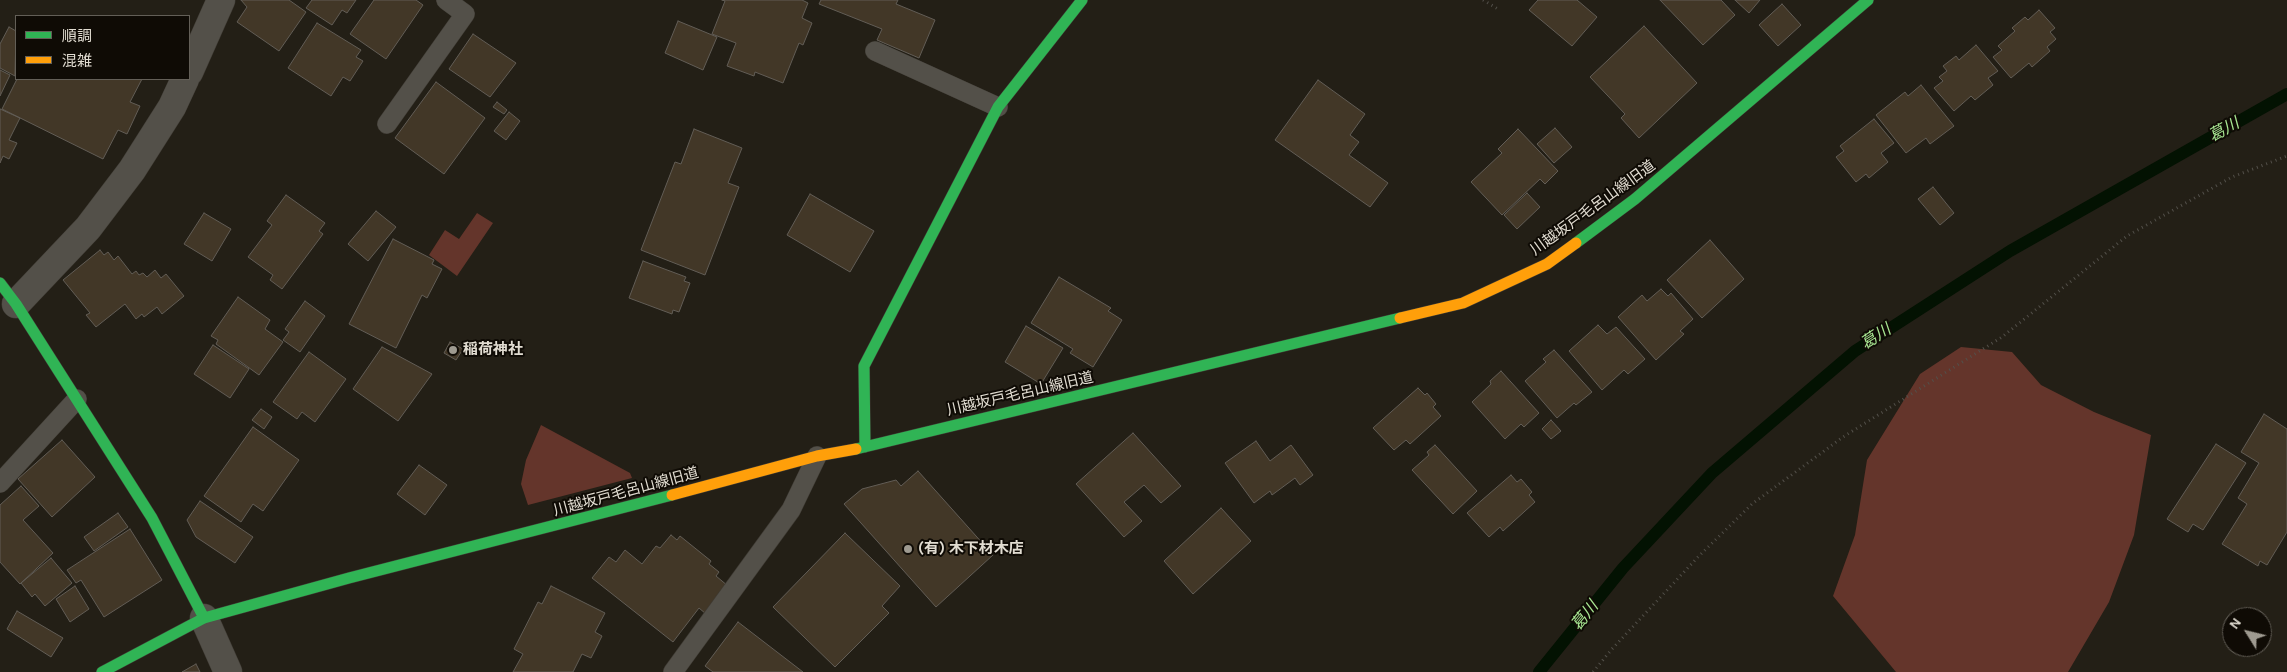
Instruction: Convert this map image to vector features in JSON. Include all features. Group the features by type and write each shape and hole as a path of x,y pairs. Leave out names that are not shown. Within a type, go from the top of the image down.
{"street":[{"path":"190,70 221,0"},
{"path":"865,447 864,366 998,107 1082,0"},
{"name":"川越坂戸毛呂山線旧道","path":"102,672 204,618 817,456 865,447 1463,303 1547,264 1635,199 1868,0"},
{"path":"185,80 172,107 132,170 88,228 8,293 78,399 152,518 204,618 228,672"}],"lane":[{"path":"387,124 465,14 446,0"},
{"path":"875,51 998,107"},
{"path":"0,483 78,399"},
{"path":"673,672 791,510 817,456"}],"path":[{"path":"1483,0 1498,9"},
{"path":"1593,672 1691,564 1752,504 1843,437 2002,337 2127,236 2232,177 2287,156"}],"shaded area":[{"path":"477,213 493,223 457,276 429,255 445,230 459,239"},
{"path":"1961,347 2012,352 2041,385 2094,412 2151,435 2134,535 2109,602 2068,672 1896,672 1833,596 1855,535 1867,460 1920,374"},
{"path":"541,425 630,473 632,478 528,505 521,484 526,460"}],"building":[{"path":"241,0 289,0 306,12 279,51 237,22 247,7"},
{"path":"312,0 356,0 347,13 342,10 332,25 306,8"},
{"path":"374,0 416,0 423,5 386,59 350,34"},
{"path":"722,0 802,0 808,3 802,18 812,23 803,45 799,43 783,83 755,72 754,76 727,66 736,43 712,34 725,1"},
{"path":"821,0 898,0 896,4 935,20 919,58 877,40 882,29 819,4"},
{"path":"1538,0 1577,0 1597,17 1572,46 1529,10"},
{"path":"1660,0 1721,0 1735,15 1703,45"},
{"path":"1735,0 1760,0 1749,13"},
{"path":"1782,4 1801,25 1778,46 1759,25"},
{"path":"2039,10 2055,28 2050,32 2056,39 2047,47 2050,51 2032,67 2029,63 2011,78 1993,57 2002,50 1998,46 2015,31 2012,28 2025,17 2028,20"},
{"path":"678,21 717,37 703,70 665,53"},
{"path":"317,23 361,50 356,57 363,61 350,81 343,77 331,96 288,68"},
{"path":"1644,26 1697,83 1639,138 1621,118 1625,114 1590,77"},
{"path":"9,27 15,30 15,76 0,68 0,44"},
{"path":"473,34 516,63 490,97 449,69"},
{"path":"1976,45 1998,71 1988,78 1993,85 1975,100 1971,96 1954,111 1934,88 1943,81 1939,77 1947,71 1943,66 1956,56 1959,60"},
{"path":"0,70 10,75 0,96"},
{"path":"16,80 141,80 130,102 140,106 127,134 118,130 103,159 2,109"},
{"path":"1318,80 1365,114 1350,135 1359,142 1349,155 1388,183 1370,207 1275,140"},
{"path":"436,82 485,118 444,174 395,138"},
{"path":"1921,85 1954,126 1930,144 1926,138 1906,153 1876,115 1905,92 1908,96"},
{"path":"497,102 507,110 504,114 493,107"},
{"path":"0,109 20,118 9,140 17,143 9,159 3,156 0,163"},
{"path":"509,112 520,121 506,140 494,131"},
{"path":"1874,119 1894,143 1881,153 1888,162 1869,178 1866,174 1856,182 1836,157 1844,151 1840,146"},
{"path":"1555,128 1572,147 1554,163 1537,144"},
{"path":"694,129 742,148 728,183 739,187 705,275 641,250 675,162 681,164"},
{"path":"1518,129 1558,171 1545,184 1540,179 1502,215 1471,182 1502,153 1498,149"},
{"path":"1933,187 1954,213 1940,225 1918,199"},
{"path":"1527,193 1540,207 1517,229 1504,215"},
{"path":"810,194 874,231 850,272 787,235"},
{"path":"286,195 325,223 319,231 323,234 282,289 270,280 273,275 248,257 272,225 267,221"},
{"path":"376,211 396,227 368,261 348,244"},
{"path":"204,213 231,229 212,261 184,244"},
{"path":"393,239 434,260 432,264 442,269 427,298 422,295 396,348 349,324"},
{"path":"1710,240 1744,279 1702,318 1667,280"},
{"path":"100,250 104,255 108,252 114,260 118,256 132,274 136,271 139,275 143,273 147,277 155,270 161,278 166,274 184,296 162,314 157,307 144,317 142,314 136,319 125,304 96,327 86,315 90,313 63,280"},
{"path":"643,261 686,277 684,281 690,283 679,312 673,310 672,314 629,298"},
{"path":"1059,277 1111,308 1108,311 1122,320 1093,367 1070,353 1073,349 1031,323"},
{"path":"1661,289 1668,296 1671,293 1693,319 1680,331 1684,334 1656,360 1618,317 1642,295 1647,301"},
{"path":"238,297 270,320 265,329 283,342 259,375 216,344 218,340 211,336"},
{"path":"305,301 325,316 300,352 283,340 289,332 285,329"},
{"path":"1598,325 1607,334 1616,327 1645,359 1628,374 1624,370 1602,390 1569,351"},
{"path":"1026,326 1063,348 1041,384 1005,362"},
{"path":"450,342 463,349 456,360 444,353"},
{"path":"213,345 249,369 230,398 194,374"},
{"path":"382,347 432,374 398,421 353,389"},
{"path":"1554,350 1592,392 1576,405 1574,403 1557,418 1525,381 1546,362 1543,359"},
{"path":"309,352 346,379 315,422 302,412 297,419 273,402"},
{"path":"1501,371 1539,413 1524,427 1521,424 1505,439 1472,402 1491,384 1490,381"},
{"path":"1418,388 1425,395 1427,393 1436,404 1433,407 1441,416 1410,444 1406,440 1394,450 1373,428"},
{"path":"261,409 272,417 264,429 252,420"},
{"path":"2264,414 2287,429 2287,532 2267,565 2260,561 2258,566 2222,544 2247,504 2238,498 2259,463 2241,452"},
{"path":"1551,420 1561,431 1551,439 1542,429"},
{"path":"253,427 299,460 263,511 253,504 241,522 204,496"},
{"path":"1133,433 1181,486 1161,503 1144,485 1124,502 1142,521 1124,537 1076,484"},
{"path":"62,440 95,477 52,517 18,479"},
{"path":"1256,441 1270,461 1291,445 1313,475 1300,485 1295,478 1272,495 1270,491 1254,503 1225,463"},
{"path":"2216,444 2246,463 2203,530 2193,524 2188,532 2167,519"},
{"path":"1435,445 1477,491 1453,514 1412,470 1429,455 1427,452"},
{"path":"419,465 447,485 425,515 397,494"},
{"path":"918,471 993,555 936,607 844,504 862,489 896,480 901,486"},
{"path":"1511,475 1517,482 1521,479 1532,492 1529,495 1535,502 1503,531 1500,527 1489,537 1467,513"},
{"path":"21,486 39,506 23,520 53,553 20,584 0,562 0,505"},
{"path":"200,501 253,537 235,563 196,537 187,520"},
{"path":"1221,508 1251,541 1193,594 1164,561"},
{"path":"118,513 128,527 94,551 84,537"},
{"path":"130,529 162,580 104,617 81,580 76,583 67,570"},
{"path":"845,533 900,586 882,606 889,613 835,667 773,607"},
{"path":"671,535 677,540 680,536 711,561 709,564 719,572 716,576 728,586 706,614 699,608 673,642 592,578 609,557 616,562 625,550 642,564 656,546 660,548"},
{"path":"51,558 72,583 45,606 35,594 32,597 21,583"},
{"path":"75,586 89,609 70,622 56,599"},
{"path":"551,586 605,613 595,632 602,636 591,658 582,654 573,672 513,672 523,654 514,649 538,602 542,604"},
{"path":"17,611 63,638 51,657 7,629"},
{"path":"738,622 803,672 713,672 705,666"},
{"path":"196,664 200,672 182,672"}],"waterway":[{"name":"葛川","path":"1539,672 1623,568 1712,473 1855,351 2010,251 2287,94"}],"traffic: fast":[{"path":"865,447 864,366 998,107 1082,0"},
{"path":"1576,243 1635,199 1868,0"},
{"path":"0,283 16,304 152,518 204,618"},
{"path":"856,449 1400,318"},
{"path":"102,672 204,618 349,578 672,495"}],"traffic: slow":[{"path":"1400,318 1463,303 1547,264 1576,243"},
{"path":"672,495 817,456 856,449"}],"place":[{"name":"稲荷神社","path":"453,350"},
{"name":"(有) 木下材木店","path":"908,549"}]}
